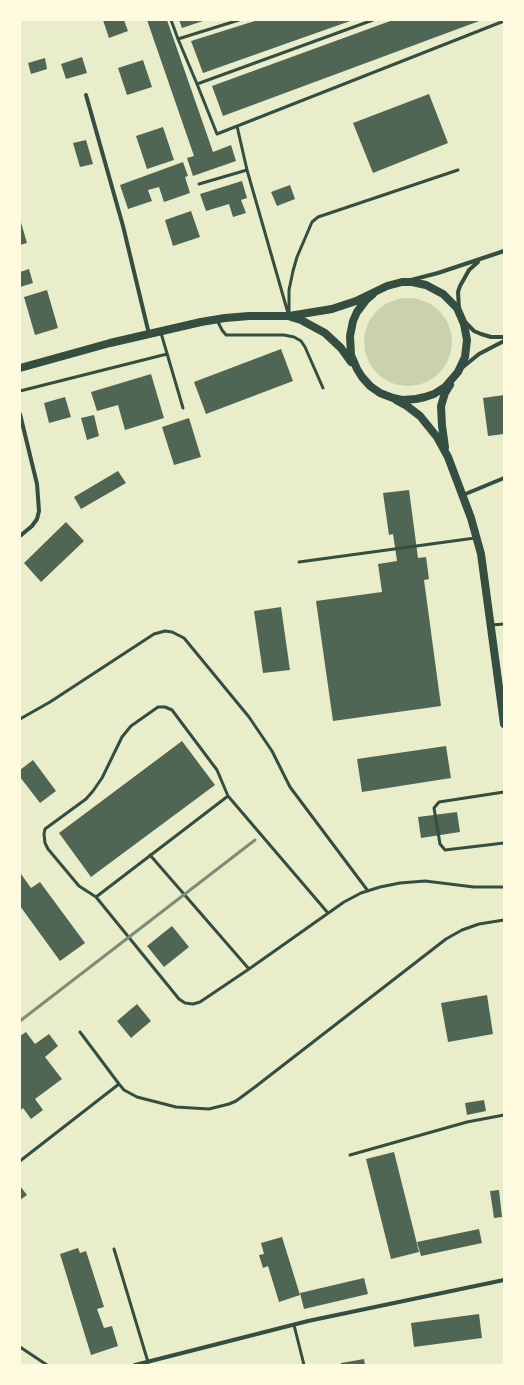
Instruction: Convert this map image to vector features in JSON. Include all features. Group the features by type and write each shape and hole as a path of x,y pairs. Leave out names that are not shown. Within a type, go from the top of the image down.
{"main road":[{"path":"20,368 161,331 217,320 249,316 289,316 343,306 373,294 387,286 402,282 417,282 435,288 447,297 461,315 467,335 466,351 463,362 445,393 441,406 443,433 448,457"},
{"path":"359,374 351,356 349,341 350,331 357,312 362,304 373,294"},
{"path":"289,316 301,320 325,333 341,348 359,374 370,386 407,406 420,416 437,437 448,457 472,518 481,554 504,724"},
{"path":"388,396 406,400 420,399 438,392 454,378"}],"street":[{"path":"86,95 123,226 149,334"},
{"path":"402,282 438,273 504,251"},
{"path":"479,260 469,270 458,292 461,315 474,330 481,334 491,337 504,337"},
{"path":"454,378 471,360 504,341"},
{"path":"20,414 37,484 40,511 32,526 20,536"},
{"path":"463,495 504,478"},
{"path":"135,1365 294,1325 504,1280"}],"lane":[{"path":"171,20 217,134 504,21"},
{"path":"178,39 239,20"},
{"path":"196,84 372,20"},
{"path":"237,126 247,170 289,316"},
{"path":"199,184 247,170"},
{"path":"289,316 289,290 293,271 297,257 312,222 318,217 332,211 458,170"},
{"path":"217,320 226,335 284,335 294,337 305,347 323,388"},
{"path":"161,331 183,408"},
{"path":"20,391 167,354"},
{"path":"299,562 477,538"},
{"path":"491,626 504,624"},
{"path":"20,719 50,702 154,634 165,631 172,632 184,638 249,717 272,751 290,787 368,891"},
{"path":"328,913 228,796 217,770 172,710 165,707 158,707 131,726 122,737 102,778 86,800 45,829 45,843 48,849 79,886 96,897 179,999 185,1003 193,1004 200,1002 344,902 368,891 400,883 425,881 474,887 504,887"},
{"path":"504,792 439,802 434,808 440,844 445,850 504,843"},
{"path":"96,897 228,796"},
{"path":"150,855 249,969"},
{"path":"80,1032 124,1090 138,1097 176,1107 209,1109 229,1104 245,1095 446,939 462,930 479,924 504,920"},
{"path":"20,1160 119,1084"},
{"path":"350,1155 467,1122 504,1115"},
{"path":"114,1250 148,1362"},
{"path":"294,1325 304,1365"},
{"path":"20,1347 47,1365"}],"green space":[{"path":"408,298 425,302 439,311 448,325 452,342 448,359 439,373 425,382 408,386 391,382 377,373 368,359 364,342 368,325 377,311 391,302"}],"building":[{"path":"103,20 124,20 128,31 109,38"},
{"path":"147,20 167,20 213,152 231,145 236,161 193,176 187,158 194,156"},
{"path":"179,20 206,20 182,28"},
{"path":"258,20 353,20 203,73 191,41"},
{"path":"393,20 482,20 223,116 212,86"},
{"path":"82,57 87,73 66,79 61,64"},
{"path":"45,58 47,69 31,74 28,63"},
{"path":"143,60 152,87 127,95 118,68"},
{"path":"429,94 448,143 373,173 353,123"},
{"path":"163,127 174,160 147,169 136,136"},
{"path":"86,140 93,164 80,167 73,143"},
{"path":"183,162 188,176 185,177 190,193 164,202 159,187 148,190 152,201 128,209 120,185"},
{"path":"242,181 247,198 241,200 246,213 233,217 229,204 206,211 200,194"},
{"path":"290,185 295,199 277,206 271,192"},
{"path":"191,211 200,237 173,246 165,220"},
{"path":"20,219 27,243 20,245"},
{"path":"29,269 33,283 20,287 20,272"},
{"path":"47,290 58,328 35,335 24,297"},
{"path":"281,349 293,381 206,414 194,382"},
{"path":"151,374 164,418 125,430 118,405 97,411 91,392"},
{"path":"504,395 504,434 488,436 483,398"},
{"path":"65,397 71,417 49,423 44,403"},
{"path":"94,415 99,436 87,440 81,418"},
{"path":"189,418 201,457 174,465 162,427"},
{"path":"118,471 126,483 81,509 74,497"},
{"path":"409,490 418,558 426,557 429,579 424,580 441,706 333,721 316,601 382,592 378,564 397,561 393,534 389,535 383,493"},
{"path":"66,522 84,541 41,582 24,563"},
{"path":"281,607 290,670 263,673 254,611"},
{"path":"182,741 215,785 91,877 59,833"},
{"path":"446,746 451,778 362,792 357,759"},
{"path":"33,760 56,791 40,803 20,777 20,770"},
{"path":"457,812 460,832 421,838 418,817"},
{"path":"21,874 31,888 40,882 85,943 60,961 20,906"},
{"path":"172,926 189,947 164,967 147,946"},
{"path":"487,995 493,1034 448,1042 441,1003"},
{"path":"137,1004 151,1021 131,1038 117,1021"},
{"path":"26,1032 35,1044 49,1034 58,1046 45,1057 62,1079 35,1099 43,1110 31,1119 23,1108 20,1111 20,1036"},
{"path":"484,1100 486,1111 467,1115 465,1103"},
{"path":"394,1152 419,1252 391,1259 366,1159"},
{"path":"20,1186 27,1195 20,1200"},
{"path":"499,1190 502,1217 494,1218 490,1191"},
{"path":"479,1229 482,1243 421,1256 417,1242"},
{"path":"282,1237 300,1295 279,1302 268,1266 263,1268 259,1255 264,1254 261,1243"},
{"path":"78,1248 80,1253 86,1251 104,1307 97,1309 104,1328 112,1326 118,1346 91,1355 60,1254"},
{"path":"364,1278 368,1294 304,1309 300,1293"},
{"path":"479,1314 482,1338 414,1347 411,1323"},
{"path":"364,1359 365,1365 341,1365 341,1363"}],"railway":[{"path":"20,1021 255,840"}]}
